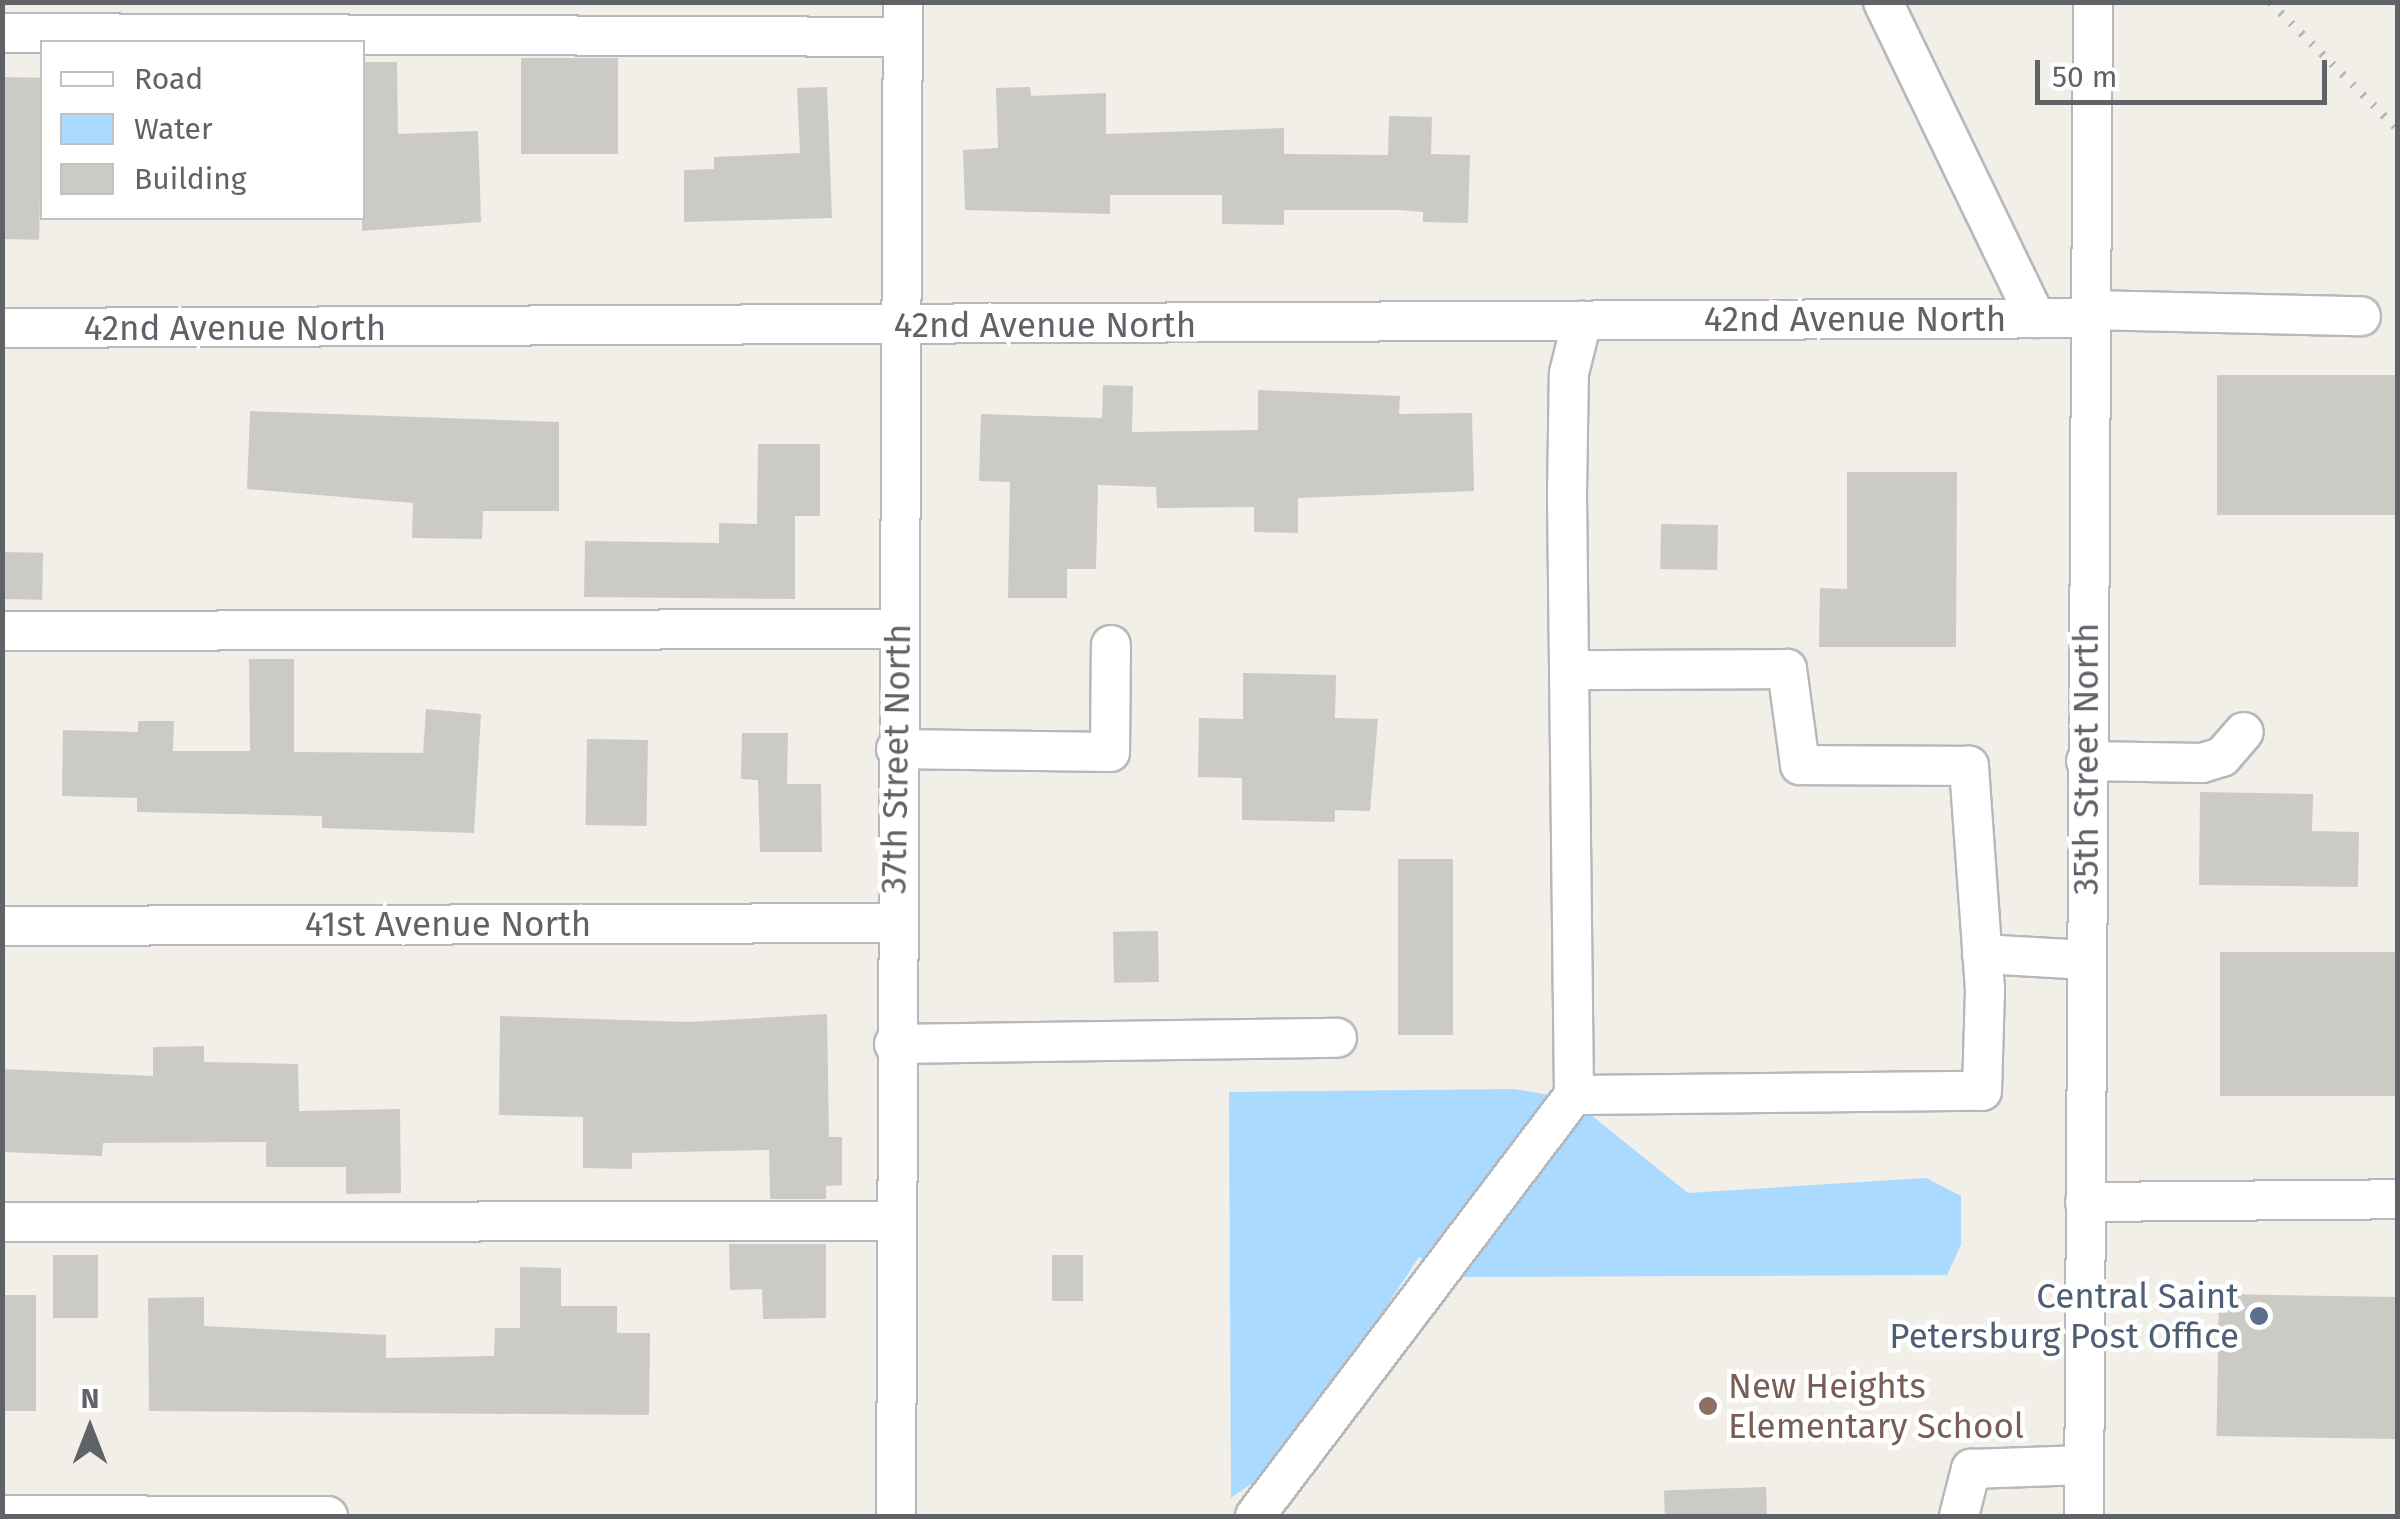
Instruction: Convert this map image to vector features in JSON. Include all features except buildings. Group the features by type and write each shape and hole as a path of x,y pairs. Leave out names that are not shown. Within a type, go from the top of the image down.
{"street":[{"path":"1883,2 2036,318"},
{"name":"35th Street North","path":"2084,1516 2087,314 2093,2"},
{"path":"2,34 903,20"},
{"name":"37th Street North","path":"896,1516 893,923 903,20"},
{"name":"42nd Avenue North","path":"2,328 902,326 2036,318 2087,314 2361,316"},
{"path":"1255,1516 1574,1095 1575,670 1569,373 1582,321"},
{"path":"2,630 897,629"},
{"path":"896,750 1110,752 1112,645"},
{"path":"1574,1095 1982,1091 1982,954 1969,766 1800,765 1787,669 1575,670"},
{"path":"2086,760 2202,763 2222,757 2244,732"},
{"name":"41st Avenue North","path":"2,926 893,923"},
{"path":"1982,954 2085,960"},
{"path":"894,1044 1336,1038"},
{"path":"2085,1202 2398,1199"},
{"path":"2,1222 894,1220"},
{"path":"1958,1516 1971,1469 2084,1465"},
{"path":"2,1515 328,1516"}],"water":[{"path":"1515,1089 1571,1099 1688,1193 1926,1178 1961,1196 1961,1245 1947,1275 1457,1277 1419,1257 1286,1459 1231,1498 1229,1092"}],"railway":[{"path":"2270,2 2398,130"}],"place":[{"name":"Central Saint Petersburg Post Office","path":"2259,1316"},
{"name":"New Heights Elementary School","path":"1708,1406"}]}
